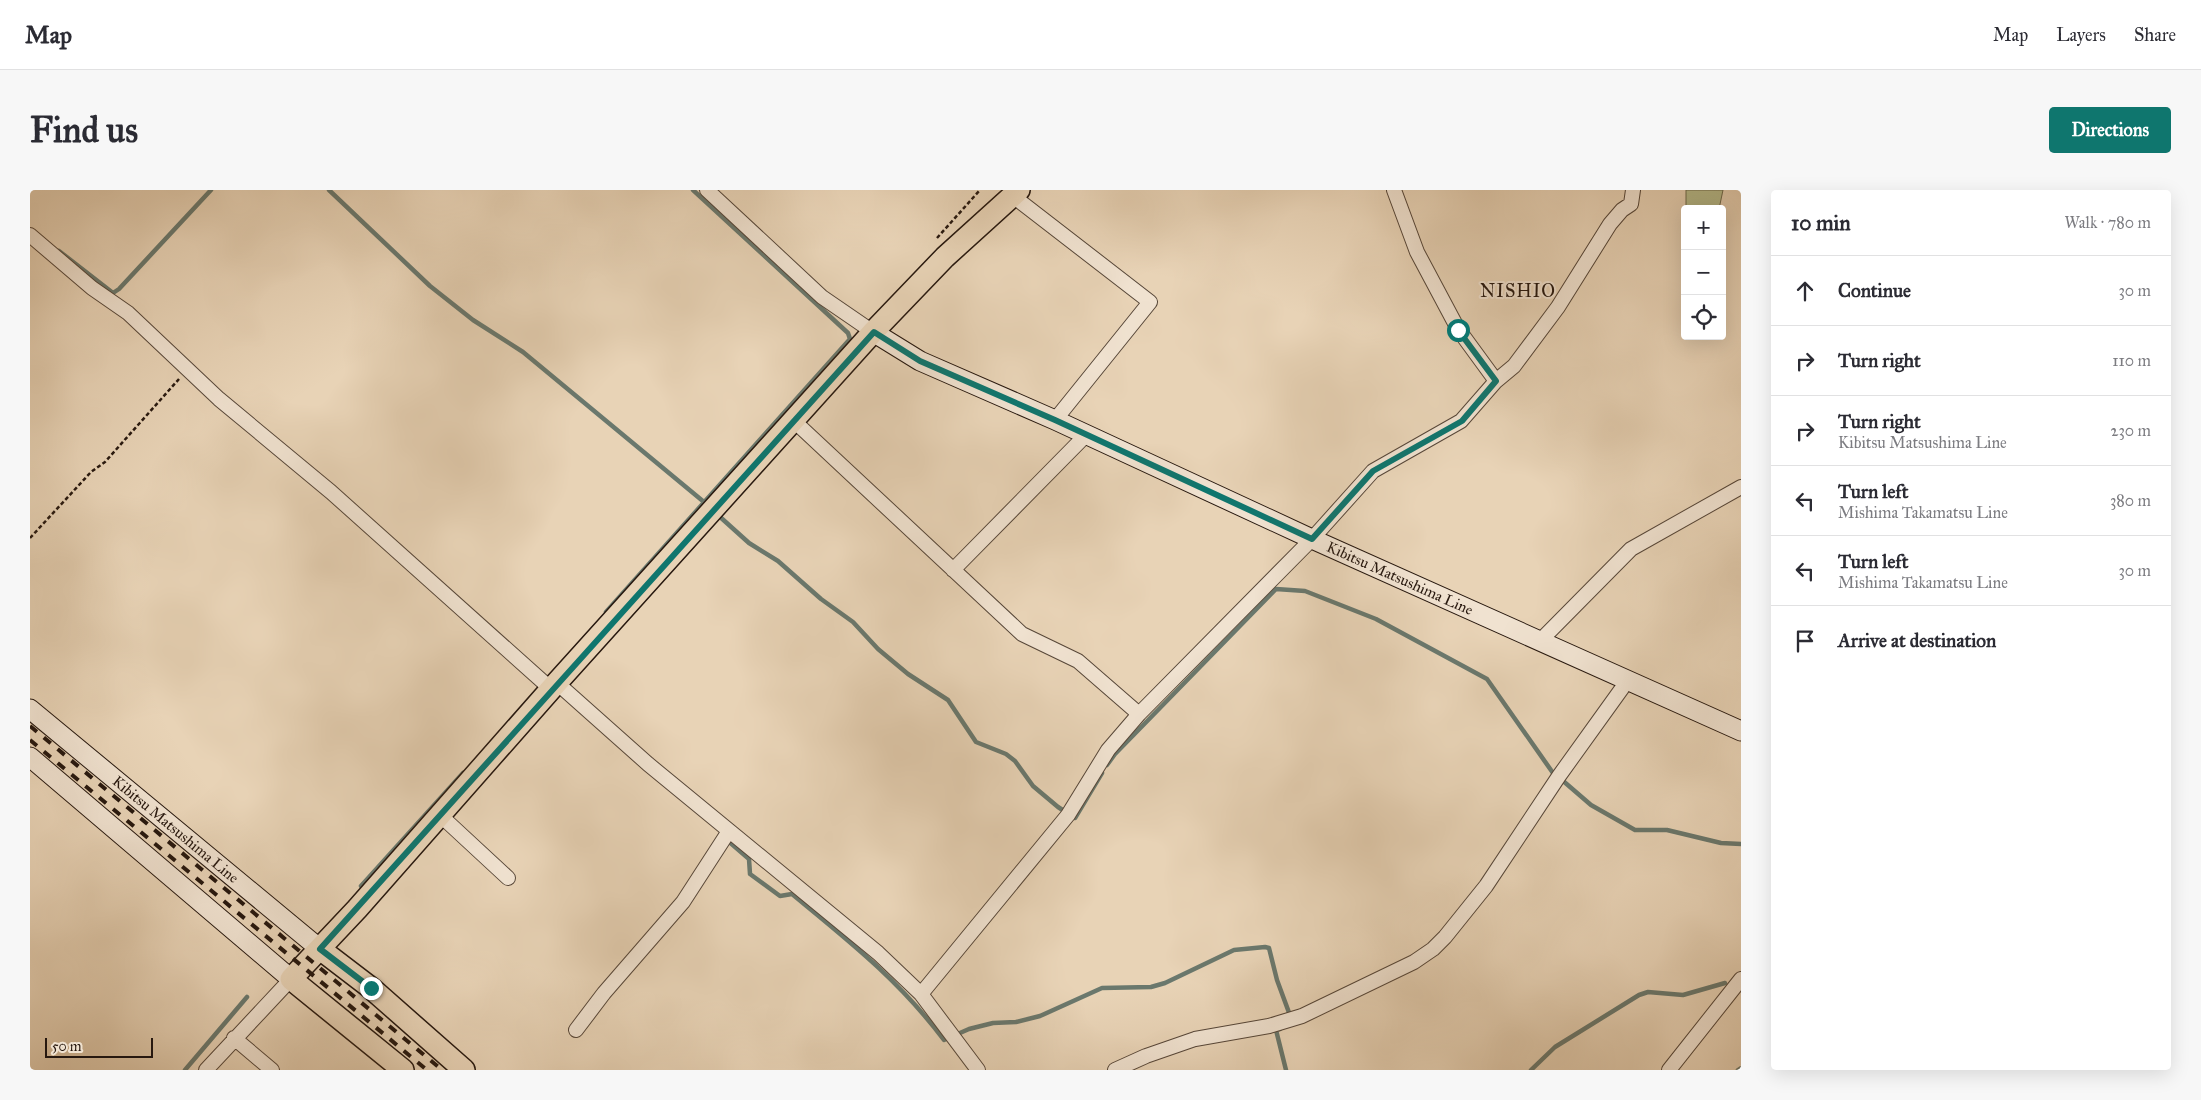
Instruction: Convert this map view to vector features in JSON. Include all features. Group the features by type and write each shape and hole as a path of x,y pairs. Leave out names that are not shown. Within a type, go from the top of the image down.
{"main road":[{"path":"291,979 440,815 548,684 874,332 945,258 1016,193"},
{"name":"Kibitsu Matsushima Line","path":"874,332 920,361 1088,434 1312,539 1741,731"},
{"name":"Kibitsu Matsushima Line","path":"30,710 320,949"},
{"path":"30,757 291,979 403,1070"},
{"path":"320,949 371,988 464,1070"}],"street":[{"path":"707,190 822,297 874,332"},
{"path":"1394,190 1417,252 1458,330 1496,381"},
{"path":"921,994 1069,814 1108,750 1139,714 1312,539 1373,471 1462,421 1496,381 1514,366 1547,322 1610,224 1622,210 1631,204 1633,190"},
{"path":"1016,193 1150,302 1055,420"},
{"path":"30,235 92,288 128,313 219,399 331,492 548,684 726,835 878,954 921,994 978,1070"},
{"path":"793,420 1022,634 1078,661 1139,714"},
{"path":"953,570 1088,434"},
{"path":"1541,640 1631,549 1741,487"},
{"path":"1115,1070 1146,1056 1196,1039 1269,1026 1292,1019 1414,962 1433,949 1446,937 1503,862 1559,776 1628,680"},
{"path":"440,815 508,878"},
{"path":"576,1030 604,993 683,902 726,835"},
{"path":"206,1070 291,979"},
{"path":"1670,1070 1741,979"},
{"path":"234,1038 272,1070"}],"path":[{"path":"30,538 91,472 105,462 188,370"}],"green space":[{"path":"1686,190 1723,190 1720,205 1686,205"}],"waterway":[{"path":"59,251 113,293 119,289 211,190"},
{"path":"329,190 430,286 473,320 523,352 704,502"},
{"path":"606,612 850,339 848,333 693,190"},
{"path":"719,516 749,543 778,561 821,599 853,622 878,649 908,674 948,700 976,742 1006,754 1015,761 1033,786 1058,807 1075,818 1102,773"},
{"path":"1107,765 1115,754 1276,589 1305,591 1376,619 1487,679 1553,773"},
{"path":"361,886 463,773"},
{"path":"1562,780 1591,805 1635,830 1667,830 1721,843 1741,844"},
{"path":"727,840 749,859 750,874 780,896 792,894 873,962 909,998 944,1040 969,1029 993,1023 1016,1022 1040,1016 1102,988 1151,987 1165,983 1234,950 1265,947 1269,948 1277,980 1291,1018"},
{"path":"1531,1070 1555,1047 1639,995 1648,992 1683,995 1725,983"},
{"path":"185,1070 247,997"},
{"path":"1280,1029 1276,1030 1286,1070"}],"railway":[{"path":"30,726 442,1070"},
{"path":"30,740 427,1070"}],"district":[{"name":"NISHIO","path":"1518,291"}],"route":[{"path":"371,988 320,949 551,689 874,332 920,361 1055,420 1312,539 1373,471 1462,421 1496,381 1458,330"}]}
